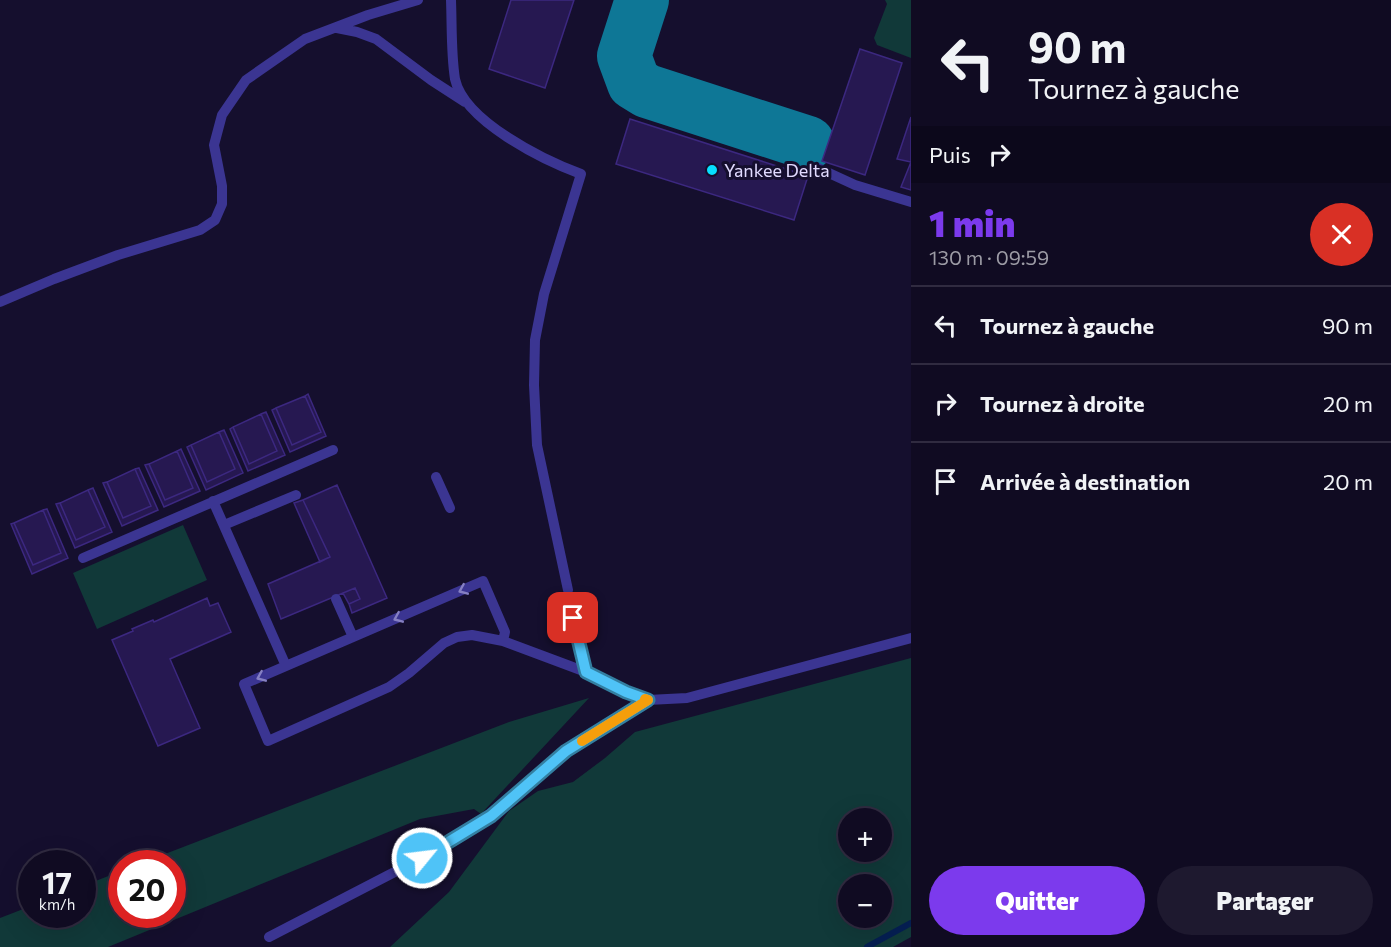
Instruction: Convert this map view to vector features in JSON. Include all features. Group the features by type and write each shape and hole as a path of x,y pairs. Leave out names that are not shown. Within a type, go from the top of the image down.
{"lane":[{"path":"0,302 65,275 200,230 215,220 222,204 222,186 214,145 222,115 246,80 305,39 368,15 418,0"},
{"path":"451,0 456,80 465,102"},
{"path":"337,28 376,39 431,81 465,102 503,134 552,163 581,174 544,294 536,340 534,385 537,445 568,590"},
{"path":"818,168 855,185 911,202"},
{"path":"82,558 333,450"},
{"path":"436,477 450,508"},
{"path":"224,525 296,495"},
{"path":"213,501 286,666"},
{"path":"503,641 505,632 483,581 244,684 268,741 388,687 409,673 444,643 457,637 472,635 503,641 586,672 648,700 687,698 911,638"},
{"path":"336,599 353,637"},
{"path":"573,618 586,672"},
{"path":"269,937 441,848 491,816 566,751 648,700"}],"green space":[{"path":"885,0 911,0 911,58 877,45 874,38 887,4"},
{"path":"183,525 207,580 97,629 73,573"},
{"path":"911,658 911,937 893,947 390,947 449,892 509,811 538,791 573,782 635,732"},
{"path":"589,698 481,814 474,809 420,819 186,915 186,850 175,850 509,722"},
{"path":"108,876 108,928 154,928 108,947 0,947 0,918 18,911 18,928 96,928 96,881"}],"building":[{"path":"511,0 574,0 545,88 489,69"},
{"path":"860,49 902,63 865,175 822,161"},
{"path":"911,117 911,162 897,159"},
{"name":"Yankee Delta","path":"630,119 808,176 794,220 616,164"},
{"path":"911,162 911,190 901,187"},
{"path":"308,394 326,436 290,452 272,410 276,408 292,445 321,432 305,396"},
{"path":"305,396 321,432 292,445 276,408"},
{"path":"266,412 285,455 248,471 230,429 233,427 249,464 277,451 261,414"},
{"path":"261,414 277,451 249,464 233,427"},
{"path":"224,430 243,473 206,490 187,447 191,445 207,482 235,469 219,432"},
{"path":"219,432 235,469 207,482 191,445"},
{"path":"181,449 200,491 164,507 145,465 149,464 165,500 193,488 177,451"},
{"path":"177,451 193,488 165,500 149,464"},
{"path":"139,468 158,510 122,526 103,483 107,482 123,518 151,506 135,469"},
{"path":"135,469 151,506 123,518 107,482"},
{"path":"337,485 387,598 352,613 349,604 360,599 355,588 281,619 268,584 330,557 303,500"},
{"path":"93,488 112,532 75,548 56,504 60,503 76,540 105,527 88,490"},
{"path":"88,490 105,527 76,540 60,503"},
{"path":"303,500 330,557 320,562 294,503"},
{"path":"47,509 68,558 32,574 11,524 14,523 33,565 61,553 43,510"},
{"path":"43,510 61,553 33,565 14,523"},
{"path":"355,588 360,599 349,604 343,593"},
{"path":"207,598 210,606 218,603 231,632 170,659 200,728 158,746 112,640 133,631 132,629 153,620 154,622"}],"waterway":[{"path":"867,947 911,923"}],"taxiway":[{"path":"642,0 624,56 634,83 647,91 808,143"}],"slow traffic":[{"path":"582,741 648,700 645,699"}],"place":[{"name":"Yankee Delta","path":"712,170"}],"route":[{"path":"422,858 491,816 566,751 648,700 586,672 573,618"}]}
